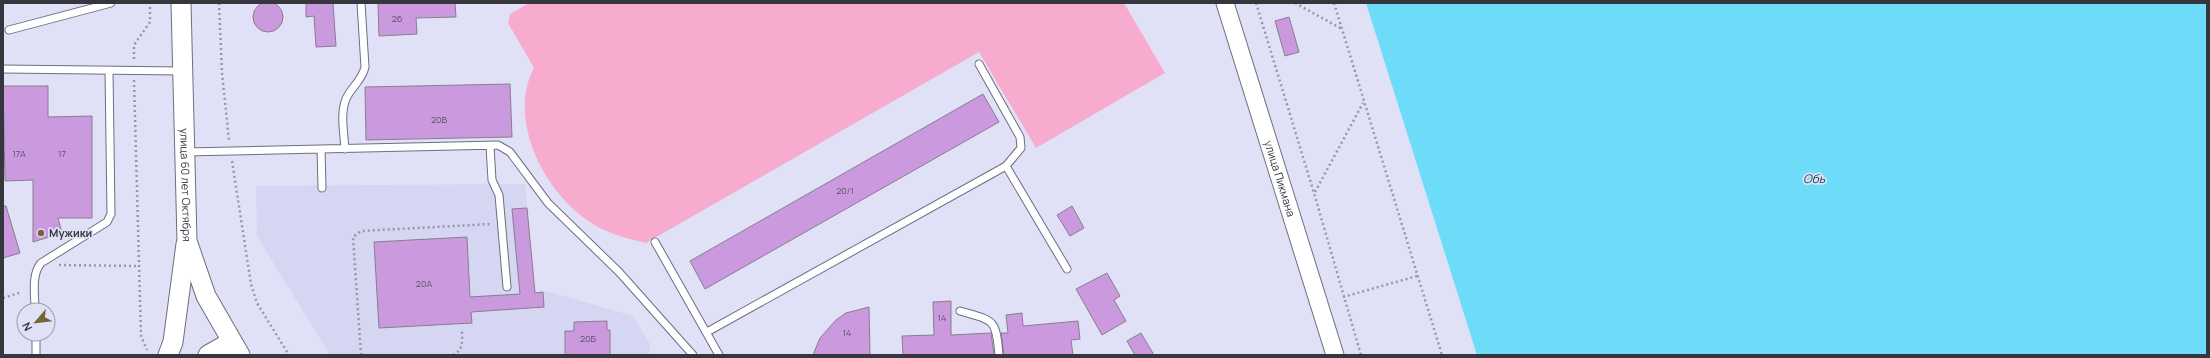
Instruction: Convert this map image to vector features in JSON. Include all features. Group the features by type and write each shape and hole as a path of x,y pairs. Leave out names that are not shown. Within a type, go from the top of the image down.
{"main road":[{"name":"улица 60 лет Октября","path":"181,3 187,241 206,296 235,348"},
{"path":"168,355 173,342 187,241"},
{"path":"208,355 235,348"}],"street":[{"name":"улица Пикмана","path":"1225,3 1335,355"}],"lane":[{"path":"9,30 111,3"},
{"path":"345,149 344,107 347,98 363,74 365,67 361,3"},
{"path":"708,332 1006,166 1016,156 1021,148 1020,137 979,64"},
{"path":"3,69 182,71"},
{"path":"35,302 35,275 39,265 107,222 111,214 109,70"},
{"path":"184,152 498,145 510,152 548,203 619,272 693,355"},
{"path":"490,146 492,180 499,195 507,287"},
{"path":"321,149 322,188"},
{"path":"1006,166 1067,269"},
{"path":"655,242 708,332 719,355"},
{"path":"960,312 988,319 997,331 999,355"},
{"path":"36,342 36,355"}],"path":[{"path":"148,350 141,336 134,45 150,22 150,3"},
{"path":"1256,3 1314,193 1361,355"},
{"path":"1295,3 1342,29"},
{"path":"1334,3 1363,103 1442,355"},
{"path":"1314,193 1363,103"},
{"path":"361,355 353,237 355,234 361,231 501,224"},
{"path":"39,265 139,266"},
{"path":"1344,297 1417,276"},
{"path":"3,298 22,293 23,286"},
{"path":"257,303 289,355"},
{"path":"453,355 460,351 462,345 462,330"}],"shaded area":[{"path":"529,3 1124,3 1165,73 1036,148 979,52 646,243 608,232 594,225 571,207 556,191 534,152 527,130 525,109 527,88 534,68 508,23 510,14"},
{"path":"525,184 535,293 546,291 633,316 650,344 649,355 330,355 257,236 256,186"}],"water":[{"name":"Обь","path":"1366,3 2207,3 2207,355 1477,355"}],"building":[{"path":"268,2 279,6 283,17 279,28 268,32 257,28 253,17 257,6"},
{"path":"306,3 333,3 336,46 316,47 314,16 306,17"},
{"path":"378,3 455,3 456,17 416,18 417,34 379,36"},
{"path":"1289,17 1299,52 1285,56 1275,21"},
{"path":"510,84 512,137 366,140 365,87"},
{"path":"3,86 48,86 48,117 92,116 92,218 58,218 62,233 33,242 33,180 5,181"},
{"path":"983,94 999,122 705,289 690,261"},
{"path":"3,206 6,206 20,253 3,258"},
{"path":"1072,206 1084,228 1070,236 1057,215"},
{"path":"527,208 535,293 543,292 544,307 471,312 472,323 379,328 374,242 467,237 470,297 520,294 512,209"},
{"path":"1107,273 1120,296 1114,300 1126,321 1102,335 1076,289"},
{"path":"951,301 951,335 991,333 994,355 903,355 902,336 934,335 933,302"},
{"path":"869,307 870,355 813,355 820,338 836,320 846,313"},
{"path":"1022,313 1023,326 1078,321 1080,339 1071,340 1073,355 1004,355 1001,333 1008,333 1006,315"},
{"path":"607,321 607,330 610,330 610,355 565,355 565,331 574,331 574,322"},
{"path":"1141,333 1154,355 1135,355 1127,341"}],"place":[{"name":"Мужики","path":"41,233"}]}
